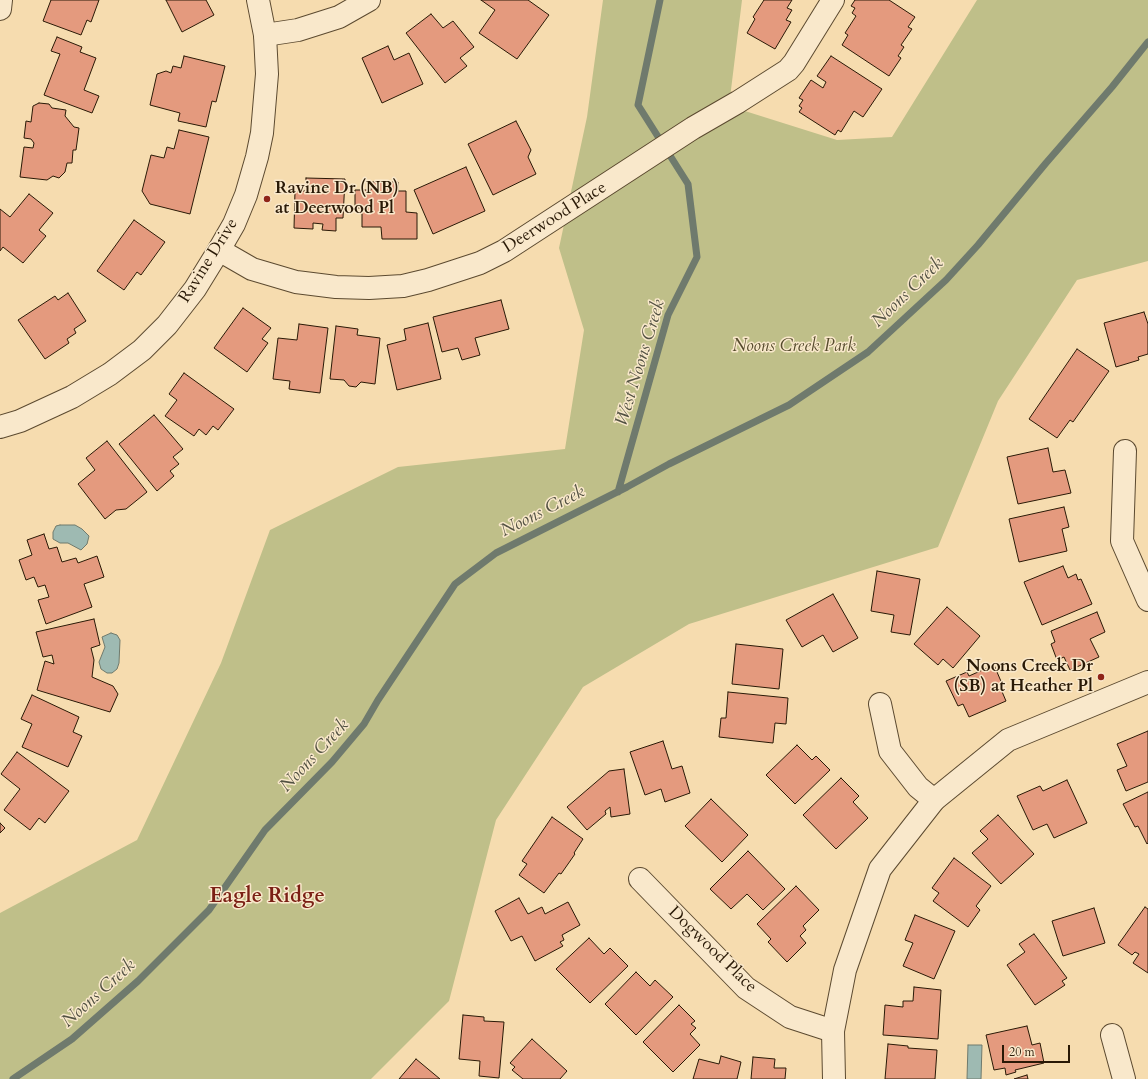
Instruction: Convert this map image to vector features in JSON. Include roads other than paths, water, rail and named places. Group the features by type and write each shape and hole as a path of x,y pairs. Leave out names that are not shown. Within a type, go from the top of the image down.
{"street":[{"path":"0,9 1,0"},
{"name":"Ravine Drive","path":"0,427 20,421 72,397 110,374 142,350 167,325 195,290 234,224 246,195 257,157 262,133 267,74 265,35 258,0"},
{"path":"265,35 298,30 339,17 369,0"},
{"name":"Deerwood Place","path":"219,250 252,269 296,282 336,287 369,288 402,286 428,280 480,263 504,251 693,128 738,102 788,70 794,63 833,0"},
{"path":"1125,451 1122,541 1148,600"},
{"path":"834,1079 833,1031 845,970 880,869 934,800 1008,740 1148,682"},
{"path":"880,704 890,751 918,787 934,800"},
{"name":"Dogwood Place","path":"640,879 746,988 790,1017 833,1031"},
{"path":"1112,1035 1124,1079"}],"water":[{"path":"75,525 82,529 89,536 87,544 81,550 68,543 60,543 53,539 53,532 56,526"},
{"path":"111,633 117,635 120,640 119,663 117,669 112,673 107,673 101,669 99,662 105,647 102,637"},
{"path":"968,1045 982,1045 981,1079 967,1079"}],"waterway":[{"name":"West Noons Creek","path":"618,492 668,315 697,257 688,184 638,105 660,0"},
{"name":"Noons Creek","path":"13,1079 72,1039 138,981 209,910 265,830 332,762 364,724 378,700 455,584 496,553 627,487 669,464 789,405 868,352 946,280 978,245 1112,87 1148,42"}],"place":[{"name":"Ravine Dr (NB) at Deerwood Pl","path":"267,199"},
{"name":"Noons Creek Dr (SB) at Heather Pl","path":"1101,677"}],"district":[{"name":"Eagle Ridge","path":"267,897"}],"park label":[{"name":"Noons Creek Park","path":"794,347"}]}
